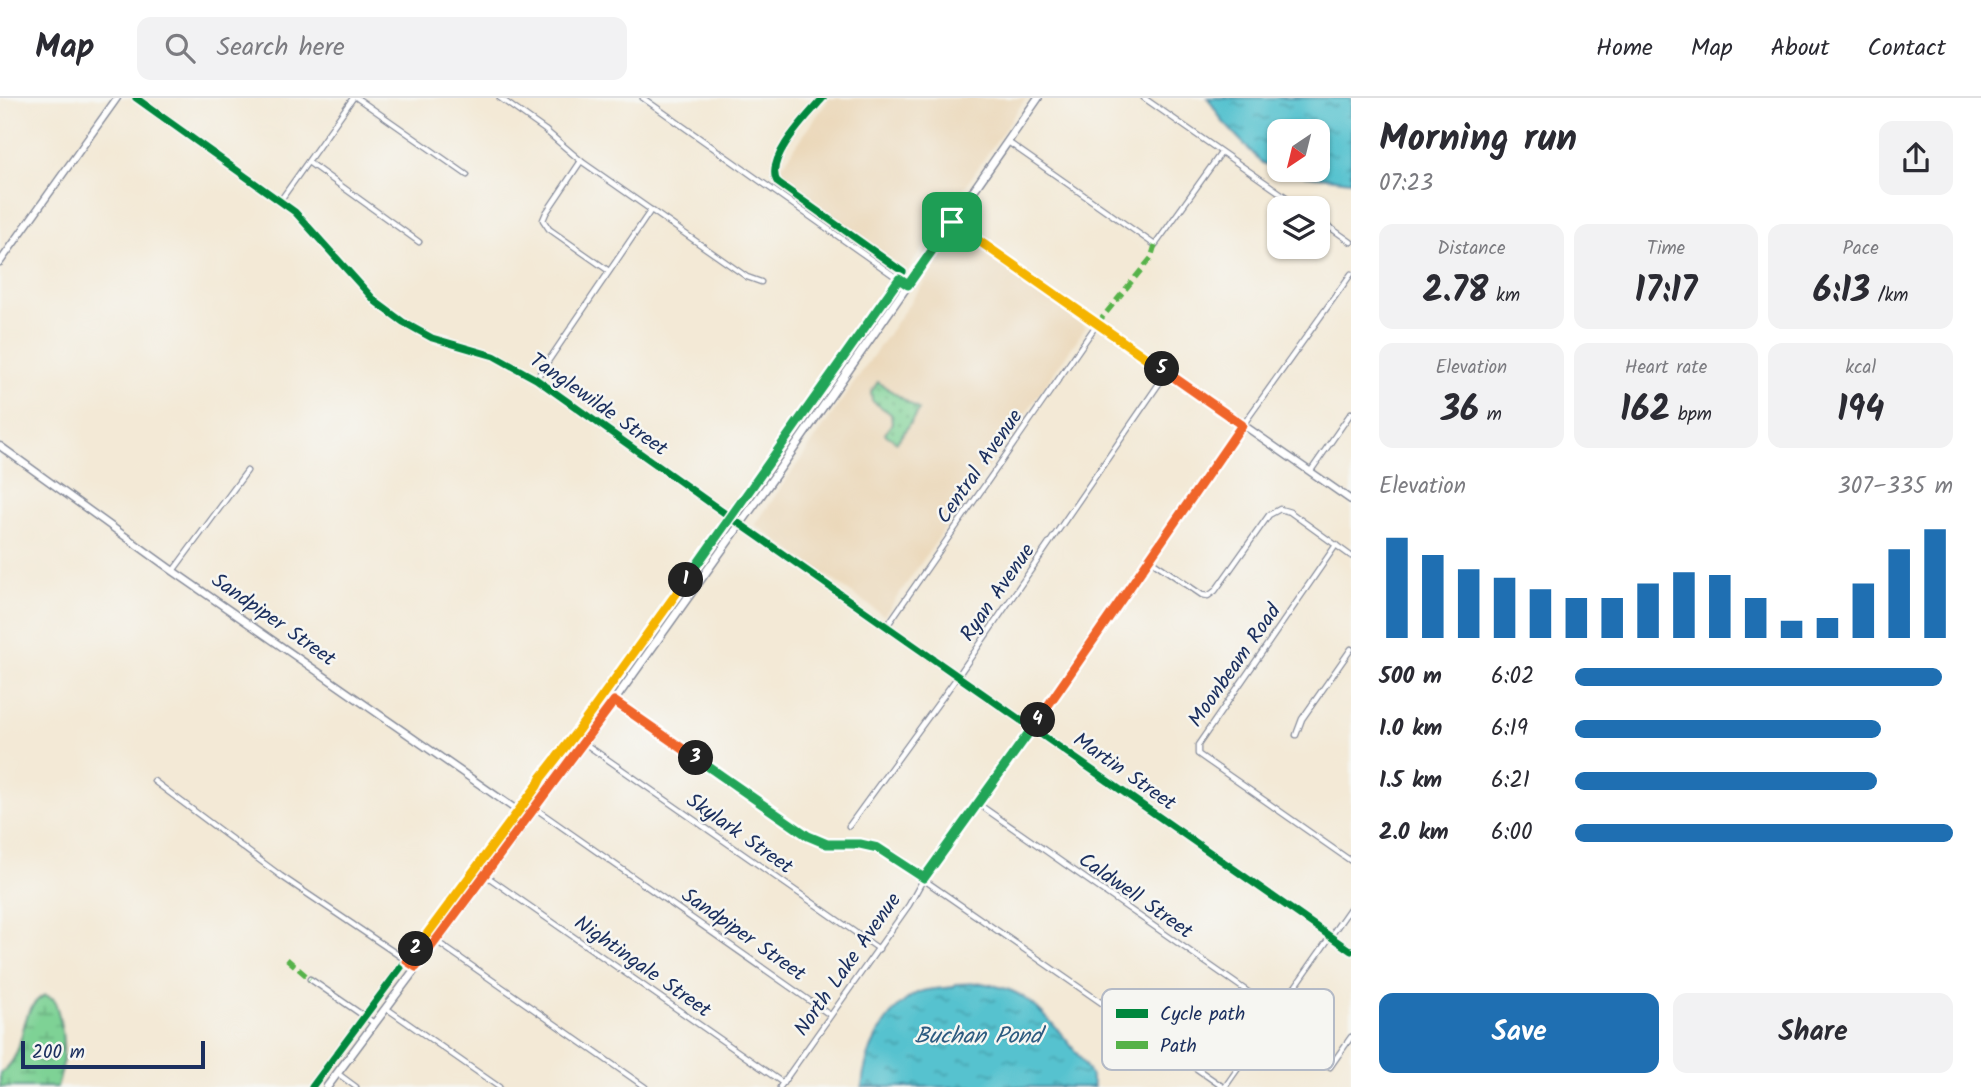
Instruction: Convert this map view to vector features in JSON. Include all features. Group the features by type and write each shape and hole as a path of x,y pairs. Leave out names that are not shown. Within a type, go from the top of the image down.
{"main road":[{"path":"327,1087 584,743 1038,98"}],"street":[{"path":"0,262 117,98"},
{"name":"Tanglewilde Street","path":"136,98 280,201 312,228 376,302 403,322 432,338 494,356 536,379 740,524"},
{"path":"280,201 355,98 467,175"},
{"path":"500,98 545,130 581,161 747,277 761,282"},
{"path":"643,98 651,100 908,285"},
{"path":"1144,98 1284,196"},
{"path":"1007,141 1155,245 1222,153"},
{"path":"581,161 543,220 549,229 609,271"},
{"path":"308,162 419,242"},
{"path":"536,379 651,210"},
{"path":"952,222 1351,500"},
{"path":"1330,227 1351,242"},
{"name":"North Lake Avenue","path":"782,1085 909,905 924,878 976,803 1032,728 1242,425 1351,274"},
{"name":"Central Avenue","path":"887,626 1097,324"},
{"name":"Ryan Avenue","path":"849,826 958,677 1167,372"},
{"path":"1311,472 1351,414"},
{"name":"Sandpiper Street","path":"0,446 173,571 528,818"},
{"path":"173,571 247,471"},
{"path":"1149,559 1202,595 1208,596 1214,592 1266,518 1277,509 1290,512 1351,556"},
{"name":"Martin Street","path":"740,524 1351,951"},
{"name":"Moonbeam Road","path":"1336,545 1198,745 1198,754 1351,861"},
{"path":"1296,735 1302,719 1351,649"},
{"path":"614,701 808,836 827,844 860,844 878,848 1102,1002"},
{"name":"Skylark Street","path":"584,743 878,949"},
{"path":"154,781 281,876 416,967"},
{"name":"Caldwell Street","path":"976,803 1244,989"},
{"name":"Sandpiper Street","path":"536,809 830,1016"},
{"name":"Nightingale Street","path":"485,876 782,1085"},
{"path":"1293,989 1351,907"},
{"path":"435,941 645,1087"},
{"path":"310,978 374,1023"},
{"path":"386,1007 499,1087"},
{"path":"1334,1061 1351,1037"},
{"path":"1200,1070 1224,1087 1236,1070"},
{"path":"337,1073 356,1087"}],"shaded area":[{"path":"827,98 1026,98 907,271 773,179"},
{"path":"957,235 1086,327 884,616 755,525"}],"green space":[{"path":"878,382 919,410 897,442 885,434 892,423 891,414 872,401 871,392"},
{"path":"45,995 54,999 62,1032 62,1066 57,1087 0,1087 0,1073 15,1055 29,1011 35,1002"}],"water":[{"path":"1208,98 1351,98 1351,181 1330,178 1330,119 1267,119 1267,165 1223,122"},
{"name":"Buchan Pond","path":"981,983 1014,992 1039,1010 1084,1064 1094,1087 862,1087 867,1060 878,1034 904,1002 923,991 953,987 956,984"}],"marked path":[{"path":"1097,324 1151,258 1155,245"},
{"path":"287,959 310,979"}],"cycle path":[{"path":"136,98 295,212 376,302 403,322 432,338 494,356 536,379 1351,951"},
{"path":"312,1087 611,685 903,272 778,183 776,163 781,151 823,98"}],"route":[{"path":"952,222 1242,425 1036,723 924,878 878,848 860,844 827,844 808,836 614,701 416,967 407,961 611,685 638,643 899,279 908,285 952,222"}]}
